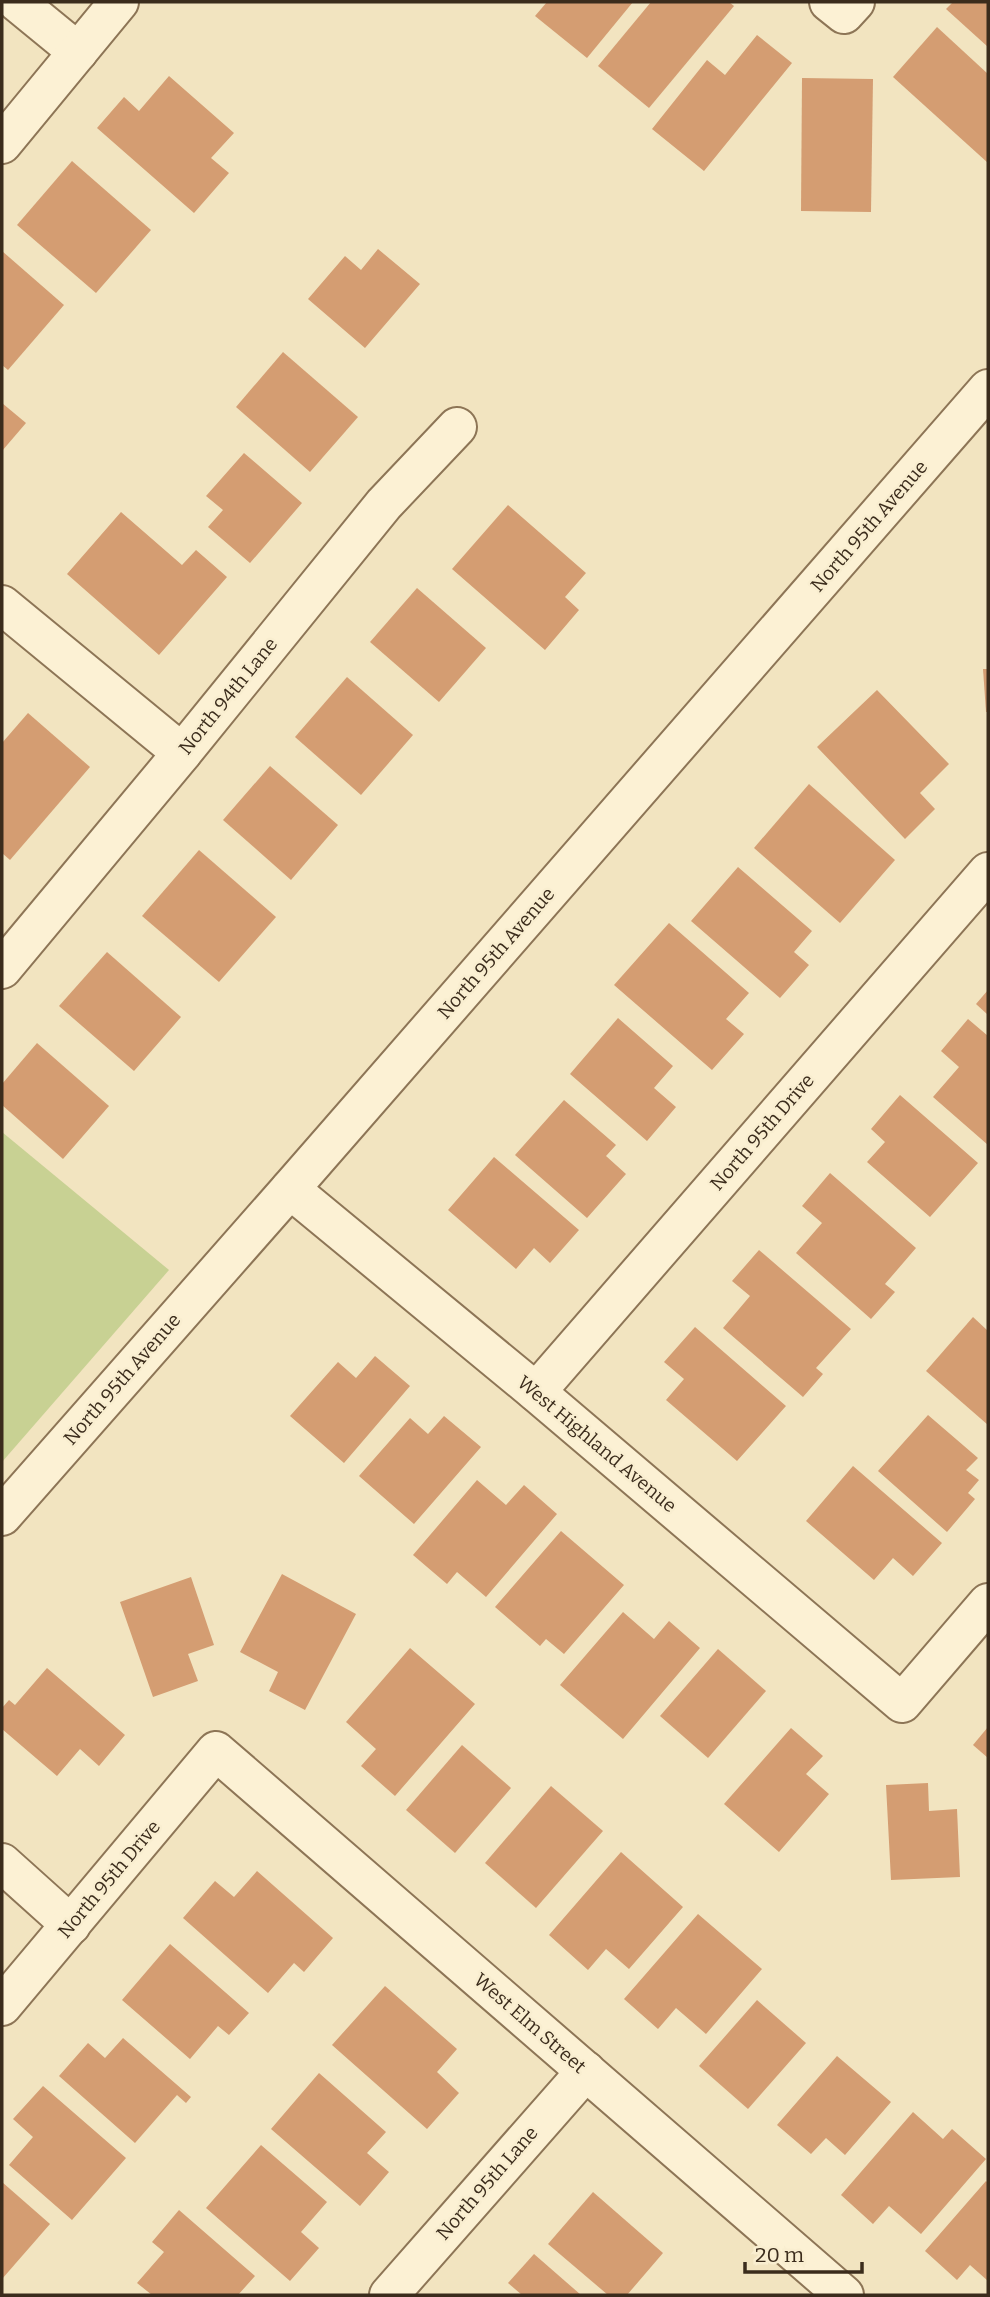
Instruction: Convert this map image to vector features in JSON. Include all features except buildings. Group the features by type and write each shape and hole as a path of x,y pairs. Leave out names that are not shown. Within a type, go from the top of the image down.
{"street":[{"path":"17,2 78,52"},
{"path":"2,144 119,2"},
{"name":"North 95th Avenue","path":"2,1516 988,388"},
{"name":"North 94th Lane","path":"2,969 384,504 457,426"},
{"path":"2,605 181,753"},
{"name":"North 95th Drive","path":"536,1392 988,872"},
{"name":"West Highland Avenue","path":"290,1189 536,1392 902,1703 988,1603"},
{"name":"North 95th Drive","path":"2,2006 216,1751"},
{"name":"West Elm Street","path":"216,1751 844,2295"},
{"path":"2,1863 71,1925"},
{"name":"North 95th Lane","path":"389,2295 586,2071"}],"green space":[{"path":"2,1132 169,1270 2,1462"}]}
